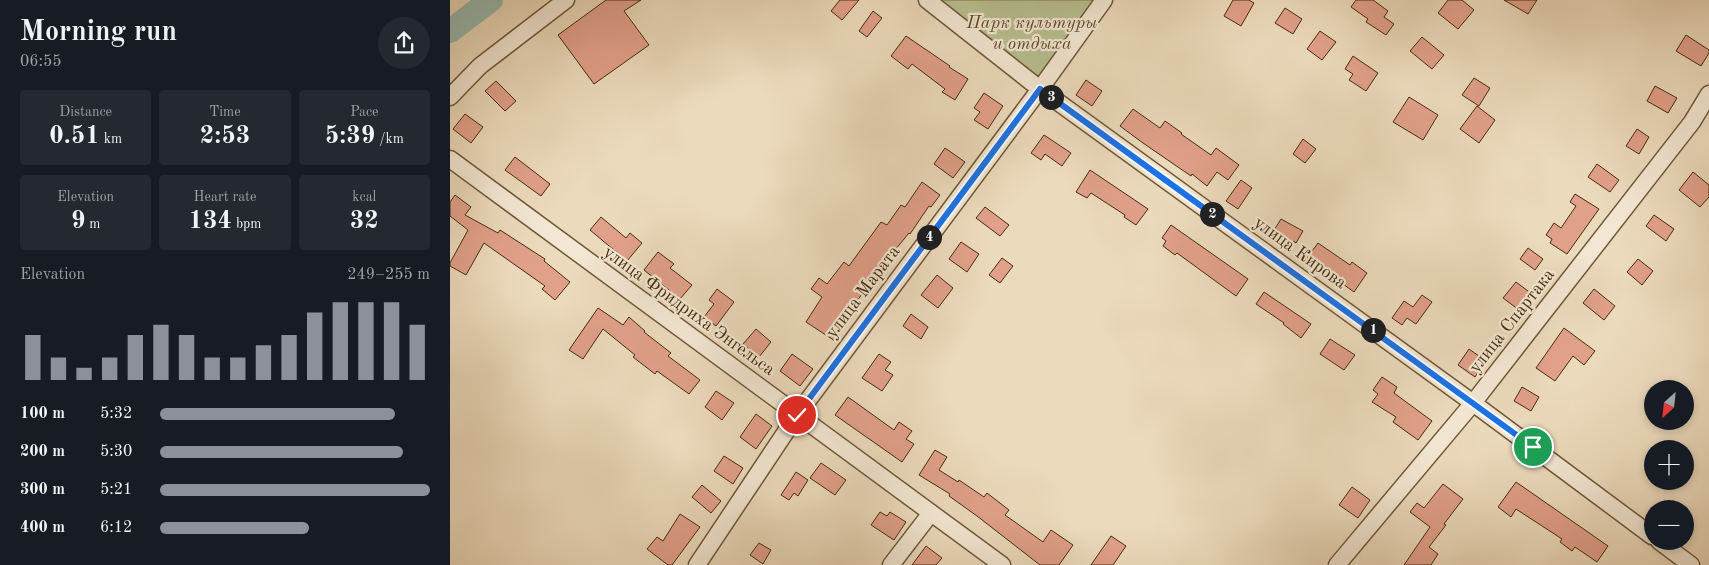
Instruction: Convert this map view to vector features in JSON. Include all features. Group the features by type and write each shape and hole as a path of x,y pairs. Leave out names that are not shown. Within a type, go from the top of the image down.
{"street":[{"path":"450,97 480,66 566,0"},
{"name":"улица Кирова","path":"926,0 1040,89 1473,403 1644,530"},
{"name":"улица Марата","path":"697,565 797,415 1104,0"},
{"name":"улица Спартака","path":"1337,565 1473,403 1692,122 1709,94"},
{"name":"улица Фридриха Энгельса","path":"450,159 1002,565"},
{"path":"891,565 931,513"},
{"path":"1672,550 1691,565"}],"green space":[{"name":"Парк культуры и отдыха","path":"936,0 1097,0 1039,84"}],"building":[{"path":"606,0 641,0 624,11 649,45 594,84 558,35"},
{"path":"840,0 859,0 842,20 831,11"},
{"path":"1233,0 1249,0 1254,3 1241,26 1224,16"},
{"path":"1356,0 1373,0 1388,11 1384,17 1394,24 1386,35 1366,22 1368,19 1351,7"},
{"path":"1448,0 1462,0 1474,10 1458,29 1438,13"},
{"path":"1504,0 1537,0 1528,14"},
{"path":"1285,8 1302,19 1293,34 1275,23"},
{"path":"873,11 882,18 867,37 859,31"},
{"path":"1320,31 1336,42 1322,60 1307,49"},
{"path":"1686,35 1709,50 1701,66 1676,51"},
{"path":"906,36 968,79 955,100 942,92 945,89 912,64 908,69 891,56"},
{"path":"1422,37 1444,55 1432,69 1410,51"},
{"path":"1353,56 1378,73 1366,91 1349,80 1353,74 1345,69"},
{"path":"1474,78 1490,88 1479,106 1462,95"},
{"path":"1086,80 1102,91 1092,106 1076,95"},
{"path":"496,81 516,101 505,111 485,91"},
{"path":"1655,86 1677,98 1668,113 1647,101"},
{"path":"984,93 1003,106 988,129 974,120 980,112 974,108"},
{"path":"1409,97 1438,115 1423,140 1393,122"},
{"path":"1477,106 1495,120 1479,143 1460,129"},
{"path":"1133,109 1160,128 1165,121 1211,155 1216,148 1239,165 1228,180 1217,172 1207,186 1120,126"},
{"path":"465,114 483,127 471,143 453,129"},
{"path":"1637,129 1649,137 1639,154 1626,146"},
{"path":"1044,135 1071,153 1062,166 1045,154 1041,160 1031,153"},
{"path":"1303,139 1316,149 1305,163 1293,154"},
{"path":"945,148 965,162 953,178 934,164"},
{"path":"515,157 550,184 541,196 505,170"},
{"path":"1597,164 1619,180 1610,192 1588,177"},
{"path":"1090,170 1148,209 1136,225 1124,217 1125,215 1091,193 1087,198 1076,192"},
{"path":"1693,172 1709,185 1709,197 1700,207 1679,190"},
{"path":"1241,180 1252,188 1238,209 1226,201"},
{"path":"922,182 940,195 931,207 929,206 910,234 895,250 865,295 862,294 838,327 842,329 835,341 806,322 822,297 811,289 819,278 827,284 844,262 849,266 881,222 887,225 901,205 905,207"},
{"path":"1575,194 1599,209 1567,254 1550,243 1552,239 1546,235 1554,223 1561,228 1576,206 1570,202"},
{"path":"455,195 471,207 465,215 498,233 500,230 545,259 544,261 570,282 555,300 542,289 545,286 484,243 466,275 450,266 468,230 450,216 450,202"},
{"path":"985,207 1009,225 1000,236 976,218"},
{"path":"1654,215 1674,229 1666,241 1646,226"},
{"path":"601,217 626,238 630,233 642,243 627,261 590,230"},
{"path":"1281,219 1303,231 1296,243 1293,241 1290,246 1271,235"},
{"path":"1171,225 1248,279 1236,296 1177,253 1175,255 1163,246 1166,241 1162,238"},
{"path":"961,242 979,254 967,272 949,259"},
{"path":"1318,243 1350,265 1352,262 1367,273 1354,292 1307,258"},
{"path":"1528,248 1543,259 1535,270 1520,259"},
{"path":"658,252 674,264 670,268 692,285 680,299 644,270"},
{"path":"1002,258 1013,266 1000,283 989,275"},
{"path":"1638,259 1653,271 1642,285 1627,272"},
{"path":"937,275 953,288 938,308 921,295"},
{"path":"1516,282 1532,294 1528,300 1531,303 1523,313 1503,298"},
{"path":"717,289 734,302 716,326 704,317 714,304 709,300"},
{"path":"1594,289 1615,306 1604,320 1583,303"},
{"path":"1264,292 1311,324 1301,338 1284,323 1256,304"},
{"path":"1422,295 1432,302 1416,324 1407,318 1402,325 1392,318 1404,301 1413,307"},
{"path":"598,308 623,325 629,317 644,332 671,353 668,356 700,380 689,394 657,371 655,374 633,357 635,355 603,329 583,359 569,350"},
{"path":"911,314 928,327 921,339 903,326"},
{"path":"1564,328 1595,351 1584,365 1573,356 1555,381 1536,368"},
{"path":"756,329 771,342 759,357 743,344"},
{"path":"1330,339 1355,355 1344,370 1320,354"},
{"path":"1469,349 1486,361 1475,377 1458,365"},
{"path":"792,354 813,369 800,386 780,371"},
{"path":"879,354 891,362 885,370 893,375 882,391 862,378"},
{"path":"1382,377 1397,387 1394,393 1432,421 1418,440 1393,422 1396,417 1372,402 1378,394 1373,390"},
{"path":"1522,387 1539,397 1531,411 1514,401"},
{"path":"716,391 734,403 722,420 705,407"},
{"path":"848,397 894,430 899,422 912,431 906,439 914,444 902,462 835,415"},
{"path":"756,414 772,426 756,449 740,437"},
{"path":"935,450 947,457 939,470 958,482 959,480 984,497 987,493 1009,510 1005,515 1043,542 1051,530 1073,545 1059,565 1040,565 949,496 950,494 919,475"},
{"path":"724,456 743,468 733,484 714,471"},
{"path":"821,463 846,480 835,495 810,478"},
{"path":"796,472 808,480 798,496 794,493 789,500 781,495"},
{"path":"1516,482 1608,546 1597,562 1575,547 1572,551 1560,542 1562,539 1516,509 1511,517 1498,507"},
{"path":"1443,484 1463,499 1429,547 1438,554 1431,565 1404,565 1430,527 1410,512 1417,503 1424,508"},
{"path":"702,485 721,501 711,513 692,497"},
{"path":"1352,487 1370,500 1358,518 1339,505"},
{"path":"880,512 887,516 890,512 906,522 894,540 871,525"},
{"path":"680,514 700,527 672,565 668,565 647,549 657,537 663,541"},
{"path":"1111,536 1126,546 1113,565 1091,565"},
{"path":"759,543 771,550 763,564 750,555"},
{"path":"926,546 942,558 936,565 912,565"}],"waterway":[{"path":"450,31 491,0"}],"route":[{"path":"797,415 1040,89 1533,447"}]}
